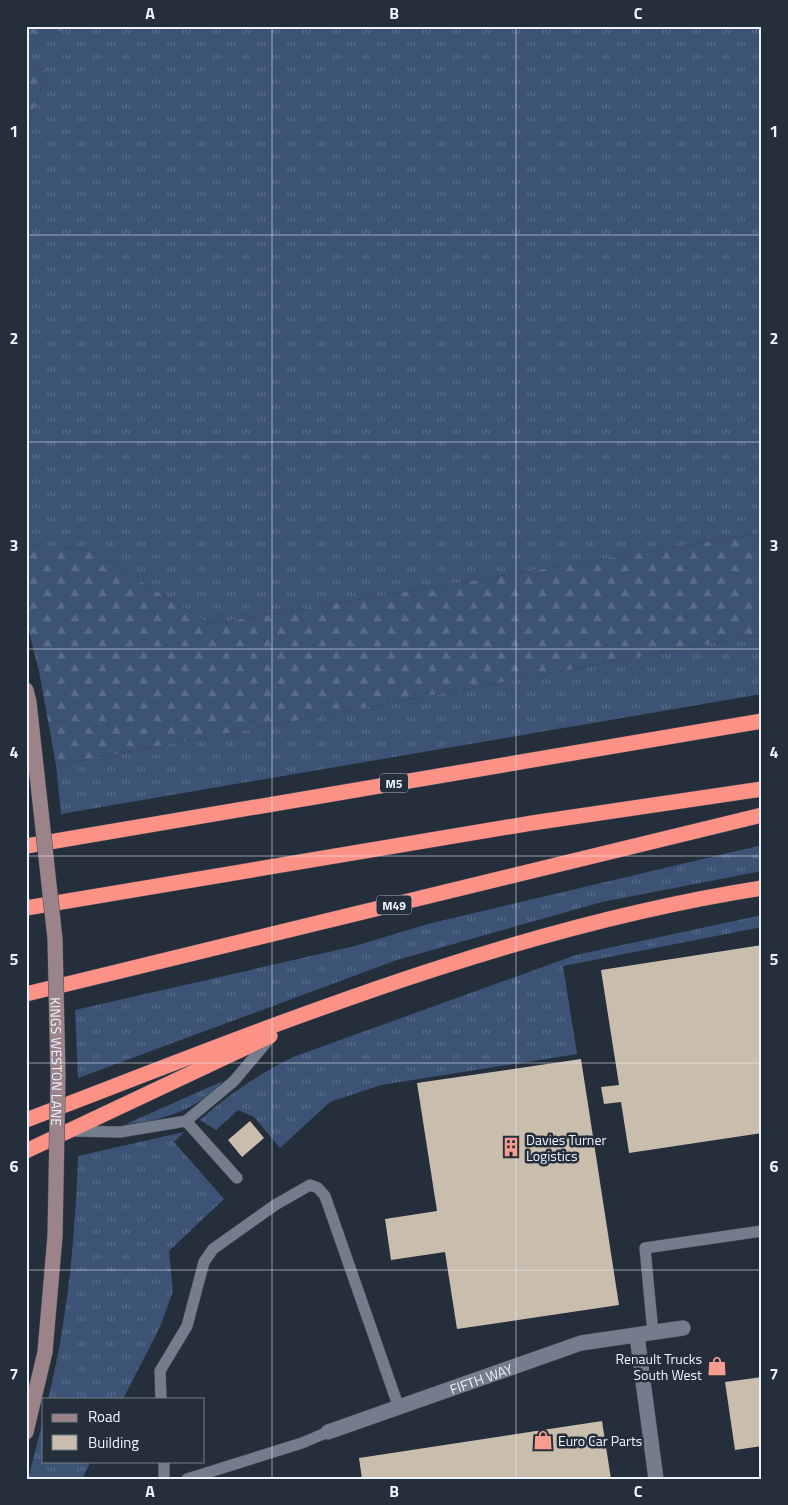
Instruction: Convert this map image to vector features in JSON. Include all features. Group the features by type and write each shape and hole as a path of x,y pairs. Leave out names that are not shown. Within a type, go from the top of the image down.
{"highway":[{"name":"M5","path":"26,846 762,721"},
{"path":"26,908 532,823 762,789"},
{"name":"M49","path":"26,994 762,815"},
{"path":"26,1120 316,1009 438,966 567,928 699,898 762,888"},
{"path":"26,1151 272,1035 316,1009"}],"street":[{"name":"KINGS WESTON LANE","path":"26,1432 45,1352 55,1236 58,1076 55,939 28,696"},
{"name":"FIFTH WAY","path":"328,1432 581,1343 683,1328"},
{"path":"637,1336 656,1479"}],"lane":[{"path":"69,1131 120,1132 186,1121 234,1081 272,1035"},
{"path":"186,1121 237,1178"},
{"path":"161,1398 160,1371 186,1326 204,1262 213,1249 275,1205 310,1185 318,1188 325,1196 399,1408"},
{"path":"652,1333 645,1248 762,1231"},
{"path":"187,1479 302,1444 328,1432"},
{"path":"164,1462 164,1479"}],"green space":[{"path":"26,26 72,26 26,46"},
{"path":"72,26 762,26 762,533 210,624 88,549 26,545 26,132 48,69 26,71 26,46"},
{"path":"48,69 26,132 26,71"},
{"path":"762,533 762,634 56,765 39,671 26,620 26,545 88,549 210,624"},
{"path":"762,634 762,694 61,814 56,765"},
{"path":"762,845 762,871 602,902 397,960 78,1078 75,1010 355,946 428,924"},
{"path":"762,915 762,927 563,966 577,1054 381,1085 330,1102 280,1148 254,1117 238,1110 216,1130 200,1120 245,1085 293,1057 576,955"},
{"path":"223,1081 204,1099 179,1112 152,1121 126,1124"},
{"path":"184,1132 174,1142 224,1199 169,1251 173,1291 160,1327 124,1398 48,1398 61,1339 69,1278 78,1156"},
{"path":"42,1425 42,1462 90,1462 82,1479 28,1479"}],"building":[{"path":"762,945 762,1133 629,1153 621,1102 604,1104 601,1087 619,1085 601,970"},
{"name":"Davies Turner Logistics","path":"581,1059 619,1305 457,1329 445,1252 391,1260 385,1219 437,1211 417,1083"},
{"path":"250,1121 264,1138 242,1157 228,1140"},
{"path":"762,1377 762,1446 735,1450 725,1382"},
{"name":"Euro Car Parts","path":"602,1421 611,1479 362,1479 359,1458"}],"place":[{"name":"Davies Turner Logistics","path":"511,1147"},
{"name":"Renault Trucks South West","path":"717,1366"},
{"name":"Euro Car Parts","path":"543,1440"}]}
